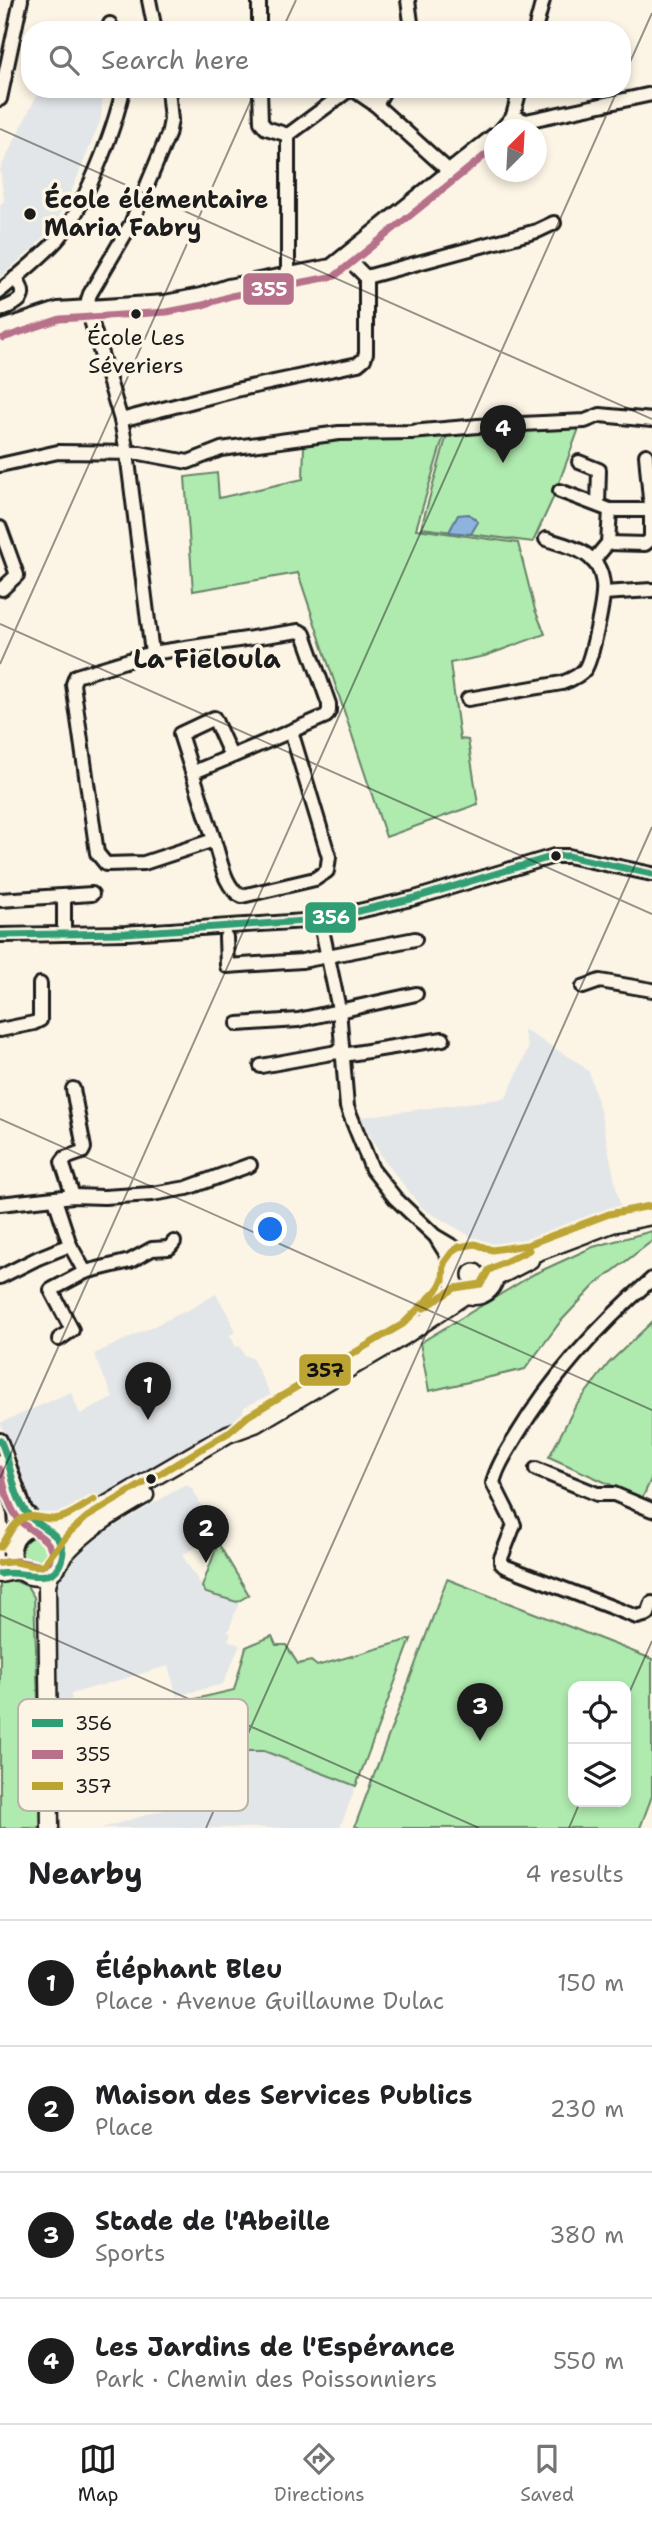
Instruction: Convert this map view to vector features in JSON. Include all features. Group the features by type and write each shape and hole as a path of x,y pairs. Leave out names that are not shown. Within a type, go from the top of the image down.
{"main road":[{"path":"489,1261 530,1255 612,1224 645,1217"},
{"path":"495,1278 523,1263 645,1217"},
{"path":"467,1255 479,1255 489,1261 493,1266 495,1278 493,1285 484,1294 472,1297 460,1289 454,1266 467,1255"},
{"path":"0,1574 24,1573 36,1577 50,1574 78,1538 92,1526 228,1434 253,1425 420,1324 460,1289"},
{"path":"48,1677 44,1662 38,1589 14,1561 10,1549 27,1528 69,1526 190,1462"},
{"path":"46,1528 61,1542 62,1557"},
{"path":"49,1699 47,1586 50,1574"}],"street":[{"path":"0,99 21,0"},
{"path":"149,0 153,21"},
{"path":"259,0 259,21"},
{"path":"408,0 411,21"},
{"path":"537,21 543,0"},
{"path":"513,116 526,121 652,94"},
{"path":"0,291 58,239 72,218 112,130 121,98"},
{"path":"152,653 121,420 88,306 89,294 131,224 158,162 171,120 169,98"},
{"path":"260,98 261,122 267,128 288,135"},
{"path":"288,135 339,98"},
{"path":"367,98 449,171"},
{"path":"376,105 380,98"},
{"path":"511,119 518,98"},
{"path":"288,135 288,274"},
{"path":"0,328 58,309 165,302 228,286 331,266 484,144"},
{"path":"366,277 537,231 554,223"},
{"path":"121,420 236,390 358,364 366,353 366,277 345,257"},
{"path":"0,310 22,297 23,290 15,278"},
{"path":"0,465 52,452 127,453 188,462 221,449 339,433 411,432 585,421 600,415 652,420"},
{"path":"608,543 645,544 651,539 646,455"},
{"path":"579,462 599,470 608,543 593,561"},
{"path":"560,491 604,507 651,510"},
{"path":"0,528 17,575 2,589"},
{"path":"468,699 562,683 574,679 585,669 591,656 603,593 601,576 593,561 576,549 545,539"},
{"path":"603,593 652,590"},
{"path":"194,772 326,716 329,704 304,634 299,631 152,653 76,676 73,684 97,853 106,864 137,865 214,840"},
{"path":"231,756 214,718 180,734 229,886 236,894 242,895 315,878 327,871 329,857 291,731"},
{"path":"0,935 126,933 320,920 415,898 554,856 568,856 652,874"},
{"path":"0,900 92,894"},
{"path":"64,896 64,933"},
{"path":"320,920 339,1009 347,1107 372,1169 395,1198 435,1236 467,1255"},
{"path":"226,937 227,966 302,961 415,939"},
{"path":"583,988 600,981 652,990"},
{"path":"0,1030 40,1020 40,984"},
{"path":"238,1024 298,1020 416,994"},
{"path":"261,1066 337,1052 343,1055 443,1039"},
{"path":"72,1196 62,1162 65,1158 82,1152 84,1148 74,1089"},
{"path":"0,1205 72,1196 126,1196 175,1190 250,1165"},
{"path":"55,1199 70,1245 85,1272"},
{"path":"435,1236 454,1266"},
{"path":"59,1339 72,1330 51,1290 85,1272 130,1261 152,1249 169,1248 174,1242"},
{"path":"0,1277 70,1245"},
{"path":"652,1279 614,1312 570,1359 534,1408 507,1452 493,1483 514,1525 501,1563 637,1617 648,1614 652,1603"},
{"path":"0,1440 25,1510 46,1528"},
{"path":"0,1461 15,1513 10,1549"},
{"path":"536,1469 597,1494 614,1494 652,1510"}],"shaded area":[{"name":"École élémentaire Maria Fabry","path":"36,98 102,98 101,119 68,200 54,225 35,247 0,277 0,204 4,201 0,169"},
{"path":"523,1029 589,1072 601,1114 621,1210 538,1241 485,1245 422,1208 383,1159 360,1117 506,1098 528,1049"},
{"path":"216,1294 230,1318 235,1332 230,1335 236,1347 240,1346 244,1355 252,1358 271,1395 244,1407 242,1417 157,1464 72,1518 55,1520 35,1511 17,1459 0,1423 71,1392 80,1414 113,1398 94,1354"},
{"path":"185,1485 191,1487 218,1534 182,1555 206,1593 237,1602 240,1600 228,1632 231,1634 228,1640 240,1645 223,1684 177,1696 168,1666 71,1694 72,1699 55,1699 48,1592 91,1540"},
{"path":"248,1751 264,1751 356,1786 340,1828 102,1828 159,1811 248,1811"}],"green space":[{"path":"581,423 554,496 533,542 421,528 448,431"},
{"path":"444,435 416,529 518,543 535,610 545,634 485,656 450,663 460,739 468,740 478,804 386,837 298,573 193,591 185,477 217,473 219,498 303,479 304,446 337,437"},
{"path":"652,1231 652,1241 595,1285 561,1321 525,1369 429,1391 420,1343 534,1274 593,1247"},
{"path":"652,1322 652,1477 642,1499 549,1457 575,1407 609,1363"},
{"path":"37,1534 49,1539 54,1551 49,1563 37,1568 25,1563 20,1551 25,1539"},
{"path":"218,1543 249,1595 237,1602 206,1593 202,1587"},
{"path":"8,1578 27,1586 34,1597 38,1699 18,1699 18,1811 42,1811 43,1828 0,1828 0,1583"},
{"path":"447,1579 652,1659 652,1796 640,1828 355,1826"},
{"path":"272,1636 276,1645 286,1645 298,1664 311,1661 317,1666 411,1639 356,1786 264,1751 248,1751 248,1699 195,1699 234,1690 246,1647"}],"water":[{"path":"469,514 478,522 471,534 449,532 458,515"}],"transit line":[{"name":"355","path":"3,338 60,319 167,312 231,296 335,276 484,156"},
{"name":"356","path":"0,935 126,933 320,920 415,898 554,856 568,856 652,874"},
{"name":"357","path":"0,1563 43,1565 70,1532 87,1517 228,1433 248,1416 403,1324 437,1290 443,1280 444,1263 459,1247 475,1244 492,1250 527,1245 609,1214 650,1206"},
{"name":"357","path":"424,1308 455,1288 481,1284 489,1270 529,1250"},
{"name":"356","path":"0,1440 22,1505 32,1518 57,1538 63,1552 60,1564 47,1575 0,1574"},
{"name":"355","path":"0,1469 14,1512 21,1522 46,1541 52,1552 49,1561 42,1566 16,1561 0,1563"},
{"name":"357","path":"0,1547 20,1520 32,1517 59,1518 94,1500"}],"place":[{"name":"École élémentaire Maria Fabry","path":"30,214"},
{"name":"École Les Séveriers","path":"136,314"},
{"name":"Les Jardins de l'Espérance","path":"503,463"},
{"name":"Éléphant Bleu","path":"148,1420"},
{"name":"Maison des Services Publics","path":"206,1563"},
{"name":"Stade de l'Abeille","path":"480,1741"}],"district":[{"name":"La Fieloula","path":"207,658"}]}
